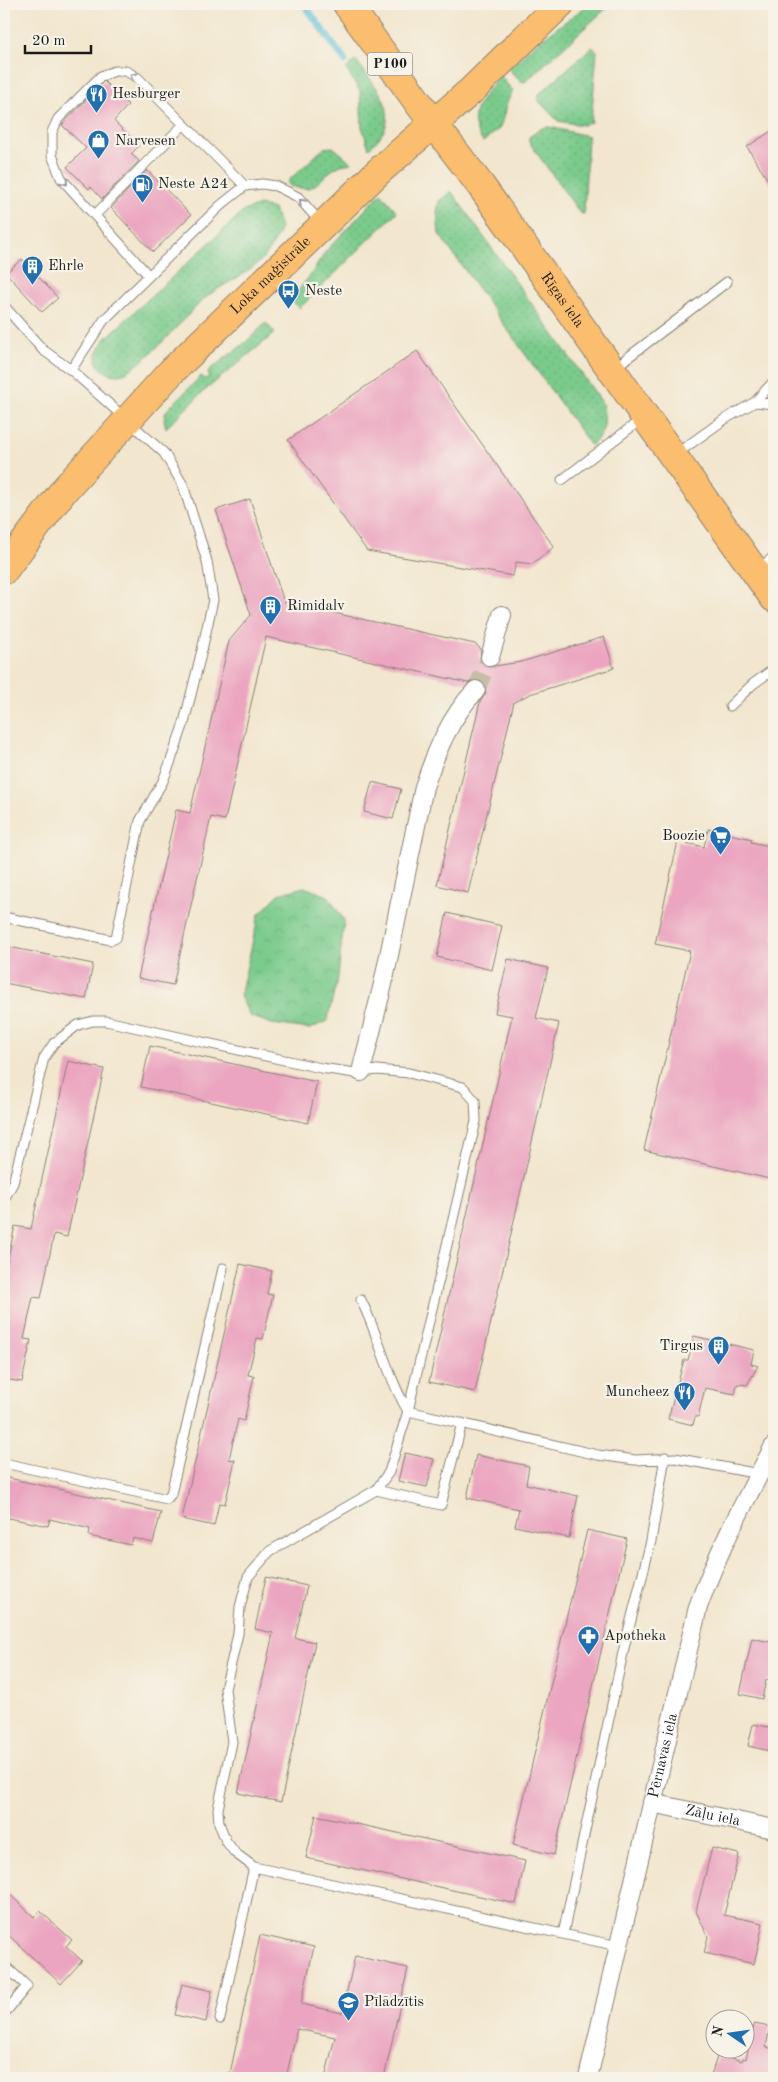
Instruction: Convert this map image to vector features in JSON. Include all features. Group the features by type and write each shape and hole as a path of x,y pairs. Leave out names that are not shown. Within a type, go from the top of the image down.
{"main road":[{"name":"Rīgas iela","path":"347,4 433,124 481,186 674,456 764,564 774,598"},
{"name":"Loka maģistrāle","path":"4,570 64,490 171,372 378,172 472,90 560,4"}],"street":[{"path":"490,657 502,615"},
{"path":"361,1072 382,984 424,787 453,719 461,706 476,690"},
{"name":"Pērnavas iela","path":"588,2078 698,1607 732,1523 774,1446"},
{"name":"Zāļu iela","path":"652,1803 774,1829"}],"lane":[{"path":"149,276 61,178 52,155 52,132 58,120 100,76 115,71 126,71 138,78 245,186"},
{"path":"95,216 184,124"},
{"path":"71,370 104,320 221,205 245,186 262,184 276,186 298,197 323,225"},
{"path":"612,370 727,282"},
{"path":"4,306 43,350 71,370 129,419 164,453 183,485 207,561 213,600 184,723 164,781 140,821 116,938 111,940 4,917"},
{"path":"674,456 725,418 755,402 774,381"},
{"path":"755,402 774,404"},
{"path":"562,480 645,416"},
{"path":"730,706 753,684 774,669"},
{"path":"4,1199 13,1183 44,1058 54,1043 78,1025 93,1021 106,1021 321,1068 361,1072 377,1070 409,1073 463,1087 475,1101 476,1121 408,1411 389,1472 376,1490 270,1551 248,1577 240,1607 238,1634 226,1689 232,1742 218,1809 219,1823 226,1841 235,1853 254,1867 618,1946"},
{"path":"4,1463 167,1500 171,1494 223,1268"},
{"path":"361,1300 371,1320 394,1384 408,1411"},
{"path":"408,1411 598,1456 635,1460 665,1458 710,1463 759,1474"},
{"path":"376,1490 441,1505 462,1423"},
{"path":"562,1934 624,1648 651,1541 665,1458"},
{"path":"220,2019 254,1867"},
{"path":"4,1965 27,1986 4,2014"}],"green space":[{"path":"589,4 611,4 525,82 521,81 508,69 535,44"},
{"path":"592,47 597,51 591,122 583,125 558,121 538,100 539,94"},
{"path":"356,60 380,93 387,114 386,125 380,136 369,148 362,127 360,91 346,69"},
{"path":"500,76 513,91 508,100 500,128 483,142 477,132 475,123 477,107 481,99"},
{"path":"549,127 588,136 584,214 580,213 529,142 529,137 542,128"},
{"path":"333,147 352,163 339,166 330,171 311,187 299,188 290,186 287,182 324,148"},
{"path":"451,191 601,401 604,426 600,436 591,446 439,234 437,213 439,201"},
{"path":"381,193 397,212 300,308 291,300 326,251"},
{"path":"259,205 274,209 281,228 262,259 245,273 209,295 195,307 162,343 126,372 117,375 111,374 97,364 97,353 105,339 244,211"},
{"path":"266,323 275,333 203,392 166,428 164,419 166,411 201,376 205,379 209,377 208,371 245,343"},
{"path":"304,887 328,896 344,920 338,977 327,1021 310,1029 272,1024 250,1016 240,996 259,914 279,894"}],"building":[{"path":"104,81 128,105 114,121 139,146 131,154 139,161 102,199 67,167 86,148 62,125"},
{"path":"774,129 774,190 747,147"},
{"name":"Neste A24","path":"147,170 191,215 153,252 111,208"},
{"name":"Ehrle","path":"22,259 58,298 42,312 6,273"},
{"path":"417,351 554,547 532,564 516,562 513,576 367,551 288,440"},
{"path":"250,499 284,602 475,644 481,649 480,660 488,667 521,662 604,637 614,668 530,694 514,702 468,893 437,885 480,702 486,693 483,682 478,680 468,683 266,637 225,820 211,817 173,985 138,978 176,810 190,813 229,641 251,615 216,510"},
{"path":"372,782 401,789 393,819 364,812"},
{"path":"708,829 752,839 751,842 774,847 774,1180 644,1150 690,951 655,944 678,841 704,847"},
{"path":"447,913 502,926 492,970 437,957"},
{"path":"4,946 93,964 86,999 4,983"},
{"path":"508,959 548,968 536,1018 559,1023 475,1392 429,1382 512,1016 495,1013"},
{"path":"150,1046 317,1082 308,1123 141,1087"},
{"path":"68,1061 104,1069 67,1237 54,1234 41,1298 33,1297 24,1339 31,1340 22,1382 4,1379 4,1277 15,1226 31,1229"},
{"path":"240,1264 272,1271 267,1294 273,1295 263,1339 257,1338 248,1375 254,1376 244,1421 238,1419 229,1459 235,1460 225,1504 219,1503 214,1526 182,1519"},
{"name":"Tirgus","path":"694,1336 754,1350 751,1364 758,1366 747,1385 737,1384 735,1394 705,1388 698,1417 695,1417 693,1425 668,1419 684,1360 688,1360"},
{"path":"405,1453 434,1459 427,1487 398,1481"},
{"path":"476,1455 529,1466 526,1484 578,1496 569,1538 515,1526 519,1509 467,1498"},
{"path":"4,1477 161,1512 153,1543 133,1538 131,1545 89,1536 90,1529 50,1519 48,1526 4,1517"},
{"path":"587,1530 627,1539 554,1855 513,1845"},
{"path":"266,1577 307,1586 295,1638 315,1642 281,1802 238,1793 273,1633 255,1629"},
{"path":"752,1638 774,1643 774,1682 766,1680 762,1699 740,1694"},
{"path":"753,1724 774,1728 774,1752 748,1746"},
{"path":"316,1815 525,1861 516,1904 306,1858"},
{"path":"712,1848 739,1854 724,1915 763,1923 754,1964 704,1953 708,1937 696,1911"},
{"path":"4,1889 34,1917 40,1911 72,1940 66,1946 82,1961 61,1984 4,1931"},
{"path":"260,1935 314,1947 301,2004 342,2013 355,1956 408,1968 384,2078 325,2078 335,2037 297,2029 286,2078 229,2078"},
{"path":"182,1984 212,1991 206,2022 175,2015"},
{"path":"756,2024 770,2027 766,2047 774,2049 774,2078 710,2078 716,2060 756,2060"}],"waterway":[{"path":"304,4 345,61"}],"tunnel":[{"path":"476,690 490,657"}],"place":[{"name":"Hesburger","path":"96,113"},
{"name":"Narvesen","path":"99,160"},
{"name":"Neste A24","path":"142,203"},
{"name":"Ehrle","path":"32,285"},
{"name":"Neste","path":"289,310"},
{"name":"Rimidalv","path":"271,625"},
{"name":"Boozie","path":"721,855"},
{"name":"Tirgus","path":"719,1365"},
{"name":"Muncheez","path":"685,1411"},
{"name":"Apotheka","path":"588,1655"},
{"name":"Pīlādzītis","path":"348,2021"}]}
